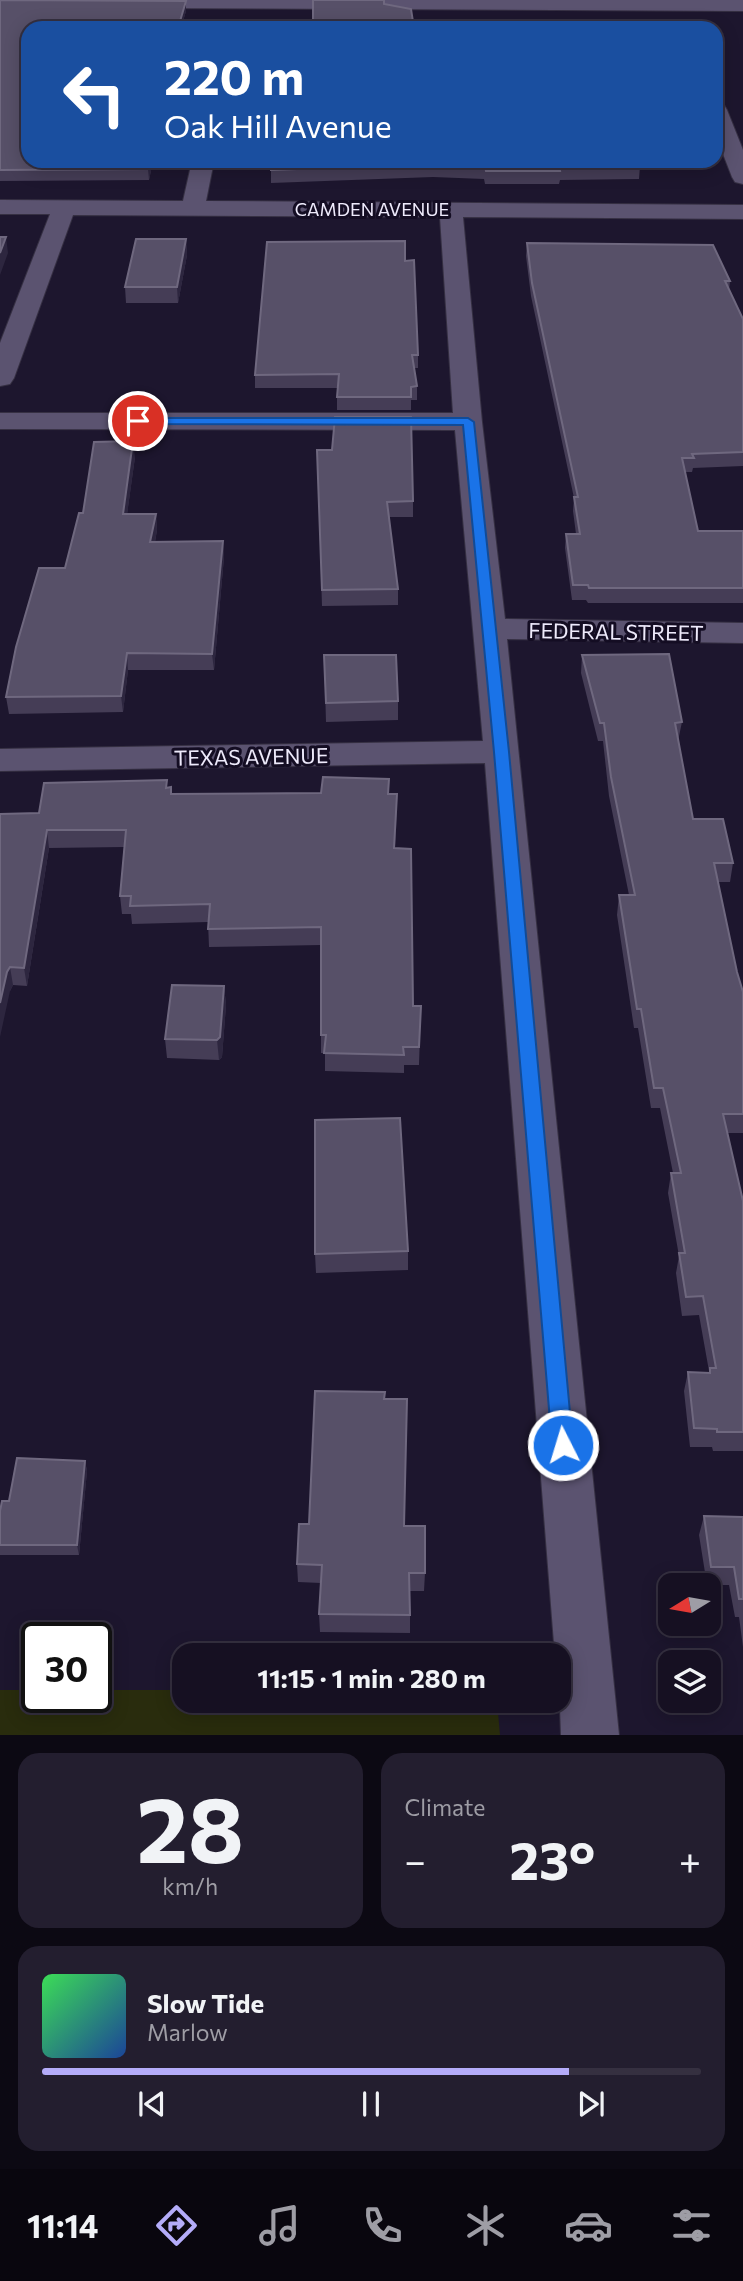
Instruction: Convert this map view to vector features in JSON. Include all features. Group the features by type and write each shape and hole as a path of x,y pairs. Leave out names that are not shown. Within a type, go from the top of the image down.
{"street":[{"path":"120,2 237,6 679,8 743,5"},
{"path":"723,127 743,177"},
{"path":"193,208 202,168"},
{"name":"CAMDEN AVENUE","path":"0,207 743,212"},
{"path":"0,377 64,208"},
{"path":"451,209 468,422 502,752 590,1735"},
{"path":"0,421 468,422"},
{"name":"FEDERAL STREET","path":"490,629 743,633"},
{"name":"TEXAS AVENUE","path":"0,760 502,752"}],"green space":[{"path":"0,1690 21,1690 21,1713 112,1713 112,1690 172,1690 172,1713 498,1713 500,1735 0,1735"}],"building":[{"path":"0,0 186,1 180,21 21,21 21,168 148,169 0,170"},
{"path":"313,0 384,0 384,4 411,9 413,21 313,21"},
{"path":"271,168 325,168 271,170"},
{"path":"485,168 559,168 560,171 486,171"},
{"path":"0,237 6,237 0,253"},
{"path":"136,239 186,239 177,287 125,287"},
{"path":"405,241 405,261 414,260 418,355 412,355 417,386 411,387 411,397 337,397 339,374 255,375 267,242"},
{"path":"527,243 713,245 730,281 725,281 743,319 743,452 692,454 694,458 682,458 698,531 743,531 743,588 589,588 588,585 573,585 566,534 580,534 574,497 578,497 532,283"},
{"path":"335,417 411,417 413,501 387,502 398,589 322,590 317,450 332,450"},
{"path":"133,441 123,514 156,514 150,542 223,541 212,654 127,653 121,696 6,697 16,647 39,568 65,568 79,513 83,513 94,442"},
{"path":"669,654 682,722 675,723 693,819 723,819 733,863 714,863 743,992 743,1114 723,1114 743,1201 743,1432 717,1432 717,1429 694,1428 688,1372 710,1373 710,1368 716,1368 703,1296 686,1297 679,1253 685,1253 671,1173 681,1173 663,1088 654,1088 641,1009 637,1009 619,895 635,895 611,777 604,723 600,723 582,655"},
{"path":"324,655 396,655 398,701 326,703"},
{"path":"323,777 389,779 388,794 397,794 394,848 411,849 413,1006 421,1006 419,1047 403,1047 404,1055 324,1053 326,1035 321,1035 321,927 208,929 210,904 130,906 131,896 120,896 126,830 47,830 24,968 10,967 0,1003 0,814 39,813 44,783 167,780 166,788 171,787 171,794 321,793"},
{"path":"172,985 224,986 220,1037 217,1040 165,1039"},
{"path":"400,1118 408,1251 315,1254 315,1120"},
{"path":"315,1391 385,1392 384,1399 407,1399 404,1526 425,1526 425,1573 409,1573 410,1615 319,1614 322,1565 297,1564 299,1524 309,1524"},
{"path":"17,1458 85,1461 77,1545 0,1545 0,1511 2,1501 9,1501"},
{"path":"704,1516 743,1517 743,1599 739,1599 734,1567 711,1567"}],"route":[{"path":"138,421 468,422 502,752 563,1445"}]}
